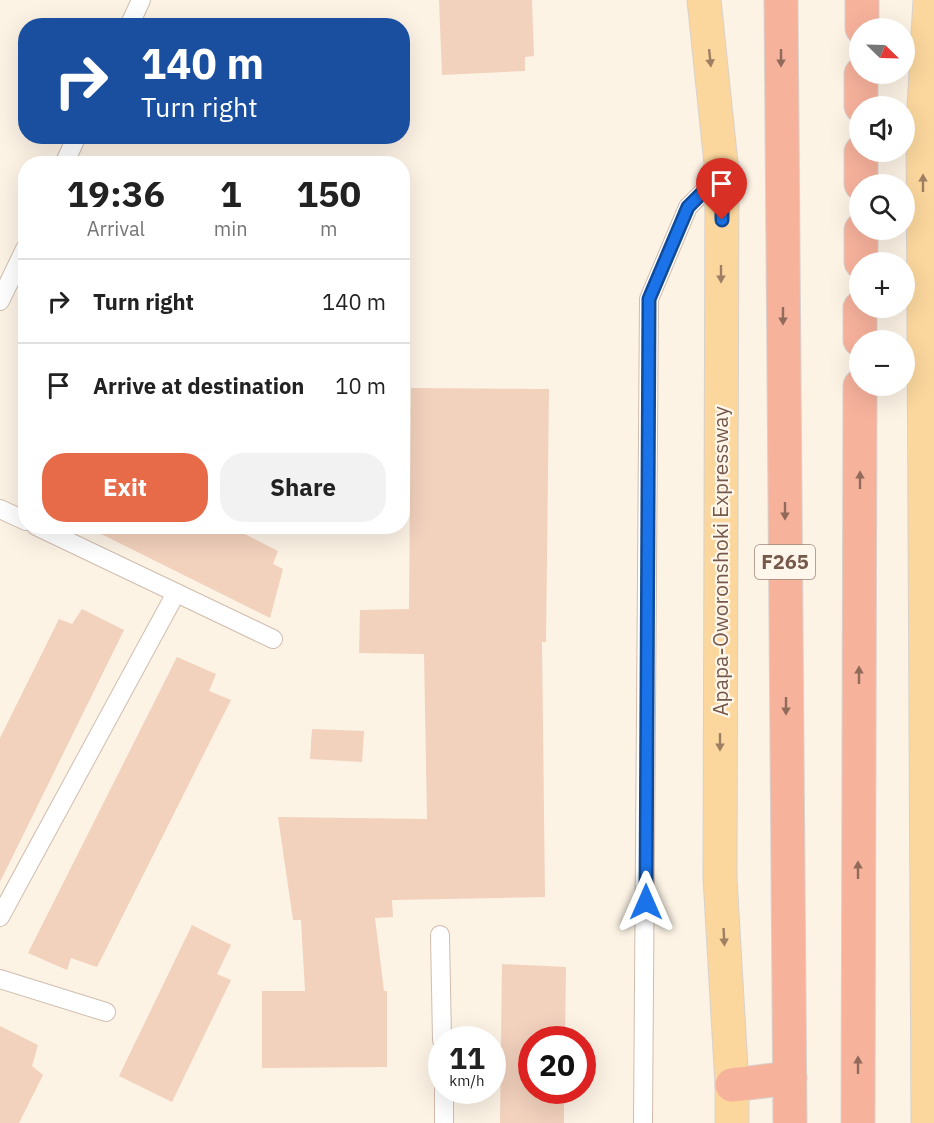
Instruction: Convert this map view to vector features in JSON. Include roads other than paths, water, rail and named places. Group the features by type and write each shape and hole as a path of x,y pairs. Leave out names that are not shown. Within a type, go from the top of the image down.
{"highway":[{"name":"F265","path":"781,0 790,1123"},
{"path":"861,18 862,0"},
{"path":"858,1123 860,396"},
{"path":"732,1085 790,1078"}],"main road":[{"name":"Apapa-Oworonshoki Expressway","path":"704,0 722,173 720,878 732,1085 732,1123"},
{"path":"928,1123 923,126 930,0"}],"lane":[{"path":"133,18 141,0"},
{"path":"643,1123 649,299 688,207 722,173"},
{"path":"0,301 18,264"},
{"path":"0,509 18,517"},
{"path":"53,534 273,639"},
{"path":"0,917 176,593"},
{"path":"440,935 442,1026"},
{"path":"0,979 106,1012"},
{"path":"444,1104 444,1123"}]}
